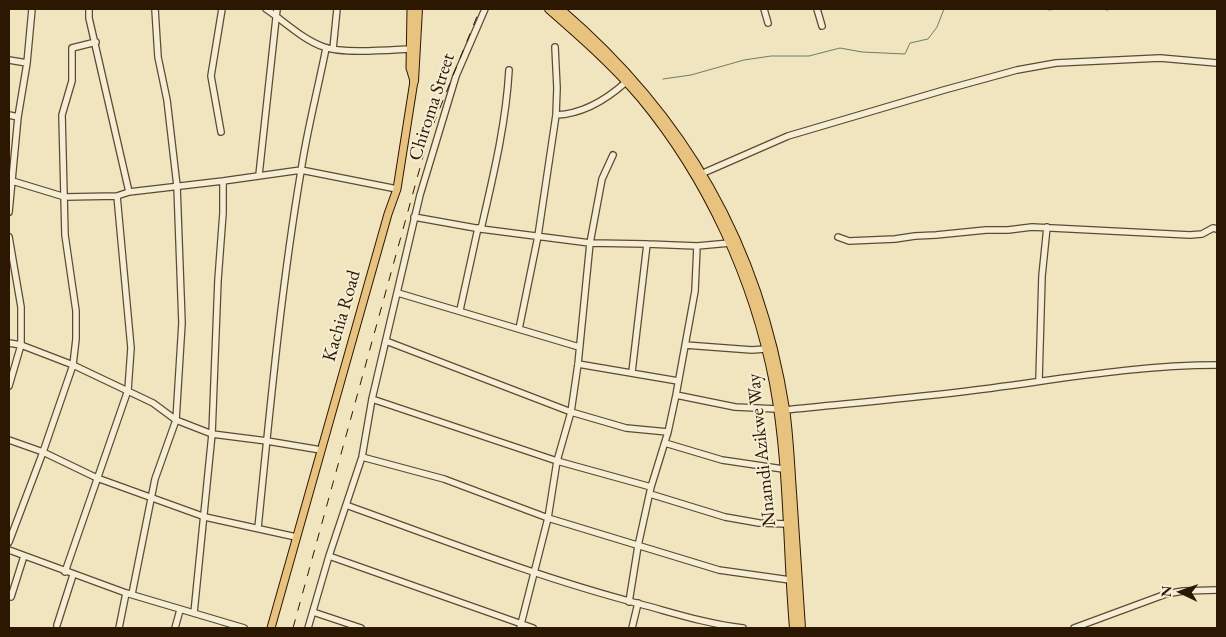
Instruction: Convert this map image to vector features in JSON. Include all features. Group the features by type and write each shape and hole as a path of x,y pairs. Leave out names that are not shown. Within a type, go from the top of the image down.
{"highway":[{"path":"414,81 418,9"},
{"name":"Nnamdi Azikwe Way","path":"549,9 580,36 626,82 650,110 702,187 730,243 754,305 781,410 794,628"},
{"name":"Nnamdi Azikwe Way","path":"560,9 611,55 635,81 673,129 729,224 754,283 774,349 801,628"}],"main road":[{"name":"Kachia Road","path":"271,628 388,214 397,189 414,81 410,68 411,9"}],"street":[{"path":"9,212 10,180 27,63 32,9"},
{"path":"89,9 89,18 129,192"},
{"path":"119,628 152,499 155,479 176,420 182,323 177,186 167,100 158,57 155,9"},
{"path":"221,132 212,76 222,9"},
{"path":"266,9 315,43 326,48 372,51 410,49"},
{"path":"259,175 277,9"},
{"path":"334,49 337,9"},
{"name":"Chiroma Street","path":"308,628 329,556 362,457 372,399 414,217 456,76 485,9"},
{"path":"764,9 768,23"},
{"path":"817,9 822,26"},
{"path":"9,542 73,365 76,339 76,311 65,235 62,115 72,82 72,48 96,42"},
{"path":"519,329 538,236 556,115 555,47"},
{"path":"258,528 277,344 301,170 326,48"},
{"path":"701,174 788,136 1017,70 1056,63 1160,58 1217,63"},
{"path":"9,60 27,63"},
{"path":"460,310 497,162 508,95 509,70"},
{"path":"556,115 574,113 596,105 616,92 626,82"},
{"path":"9,115 18,117"},
{"path":"520,626 535,573 548,518 557,461 571,412 578,364 590,243 602,178 613,155"},
{"path":"10,180 64,196 118,196 129,192 301,170 397,189"},
{"path":"194,613 212,434 218,280 224,213 223,181"},
{"path":"65,572 128,390 131,348 118,196"},
{"path":"414,217 480,229 590,243 697,246 730,243"},
{"path":"1039,380 1042,276 1047,227"},
{"path":"838,237 849,241 895,240 915,236 1047,227 1190,235 1202,234 1213,228 1217,229"},
{"path":"9,237 21,307 21,345 9,386"},
{"path":"632,372 647,244"},
{"path":"629,602 638,546 651,487 668,432 676,395 695,291 697,246"},
{"path":"398,293 579,346"},
{"path":"386,341 571,412 626,428 668,432"},
{"path":"9,343 21,345 73,365 128,390 154,404 176,420 212,434 321,450"},
{"path":"685,345 752,350 765,349"},
{"path":"578,364 678,380"},
{"path":"676,395 735,406 781,410 960,392 1039,380 1181,365 1217,365"},
{"path":"372,399 557,461 651,487"},
{"path":"9,440 43,452 97,478 205,518 296,536"},
{"path":"665,443 722,460 784,469"},
{"path":"362,457 444,480 548,518 719,570 790,580"},
{"path":"650,494 725,517 759,523 787,524"},
{"path":"346,505 535,573 629,602 716,625 743,628"},
{"path":"9,550 129,594 244,628"},
{"path":"11,597 24,556"},
{"path":"329,556 520,626 533,628"},
{"path":"57,625 73,575"},
{"path":"1074,628 1166,594 1217,590"},
{"path":"632,628 638,603"},
{"path":"176,628 180,610"},
{"path":"313,612 361,628"}],"waterway":[{"path":"663,79 691,75 744,60 771,56 809,56 840,48 862,52 905,54 910,43 928,39 937,27 944,9"},
{"path":"1046,9 1057,9"},
{"path":"1103,9 1112,9"}],"railway":[{"path":"293,628 429,135 480,9"}]}
